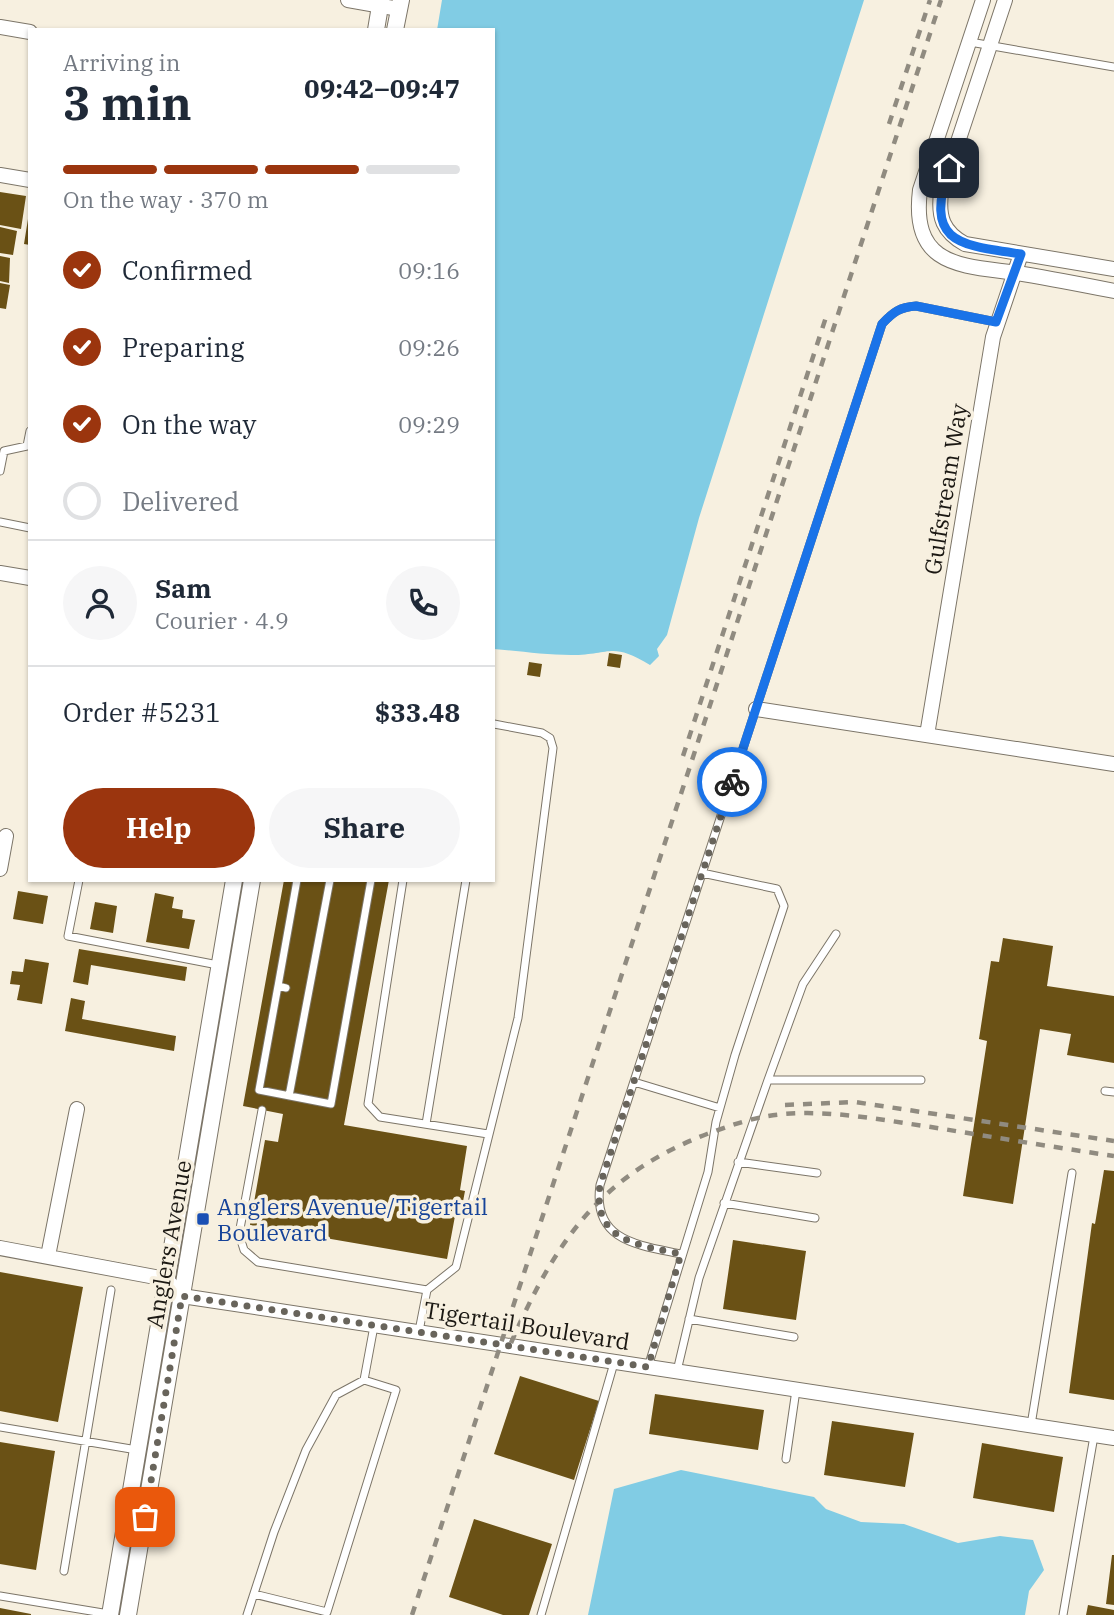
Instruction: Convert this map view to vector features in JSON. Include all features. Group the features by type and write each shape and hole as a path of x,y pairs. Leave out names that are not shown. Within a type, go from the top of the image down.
{"street":[{"path":"348,0 400,5 395,28"},
{"path":"983,0 920,190 919,220 924,236 934,251 957,266 1114,291"},
{"path":"1004,0 941,193 939,211 943,226 953,237 965,244 1114,270"},
{"path":"376,28 381,3"},
{"path":"0,27 28,32"},
{"path":"0,176 28,180"},
{"name":"Gulfstream Way","path":"927,735 996,322 1021,254"},
{"path":"0,573 28,578"},
{"path":"756,709 1114,764"},
{"path":"0,869 6,836"},
{"name":"Anglers Avenue","path":"110,1615 234,882"},
{"name":"Anglers Avenue","path":"128,1615 252,882"},
{"path":"48,1256 77,1109"},
{"path":"0,1248 166,1279 182,1296"},
{"name":"Tigertail Boulevard","path":"182,1296 1114,1438"}],"lane":[{"path":"970,42 1114,67"},
{"path":"681,1254 622,1239 605,1225 598,1201 634,1082 882,324 892,313 904,307 916,306 996,322"},
{"path":"0,471 4,451 27,446 28,441"},
{"path":"0,522 28,528"},
{"path":"419,1331 427,1290 456,1267 518,1018 553,748 550,738 542,733 495,724"},
{"path":"648,1367 708,1172 720,1108 784,906 777,889 702,873"},
{"path":"79,882 68,936 219,966"},
{"path":"297,882 282,987 259,1090 331,1104 371,882"},
{"path":"289,1096 330,882"},
{"path":"403,882 368,1104 380,1117 488,1134"},
{"path":"426,1125 466,882"},
{"path":"677,1371 689,1319 738,1162 803,984 836,934"},
{"path":"768,1080 921,1080"},
{"path":"634,1082 720,1108"},
{"path":"1105,1091 1114,1092"},
{"path":"262,1110 239,1234 244,1250 258,1262 427,1290"},
{"path":"738,1162 817,1173"},
{"path":"1031,1426 1072,1173"},
{"path":"724,1203 815,1217"},
{"path":"64,1571 111,1290"},
{"path":"689,1319 794,1337"},
{"path":"364,1380 374,1324"},
{"path":"541,1615 614,1362"},
{"path":"247,1615 254,1594 306,1450 336,1395 364,1380 396,1390 327,1612 254,1594"},
{"path":"786,1459 796,1390"},
{"path":"0,1427 137,1450"},
{"path":"1063,1615 1094,1435"},
{"path":"0,1596 110,1615"},
{"path":"50,1615 52,1605"}],"water":[{"path":"442,0 864,0 699,518 667,635 657,649 659,656 650,665 618,651 571,655 495,649 495,28 437,28"},
{"path":"681,1470 814,1497 826,1509 861,1522 904,1524 958,1543 1000,1536 1033,1540 1044,1570 1029,1591 1025,1615 588,1615 614,1489"}],"building":[{"path":"0,192 26,196 21,229 0,225"},
{"path":"28,219 28,245 24,244"},
{"path":"0,227 17,231 13,255 0,253"},
{"path":"0,256 10,258 9,283 0,281"},
{"path":"0,283 10,285 6,309 0,308"},
{"path":"609,653 622,655 620,668 607,666"},
{"path":"529,662 542,664 540,677 527,675"},
{"path":"284,882 389,882 344,1125 467,1146 460,1190 465,1191 460,1217 455,1216 447,1259 250,1225 265,1140 278,1142 283,1114 243,1106"},
{"path":"18,891 48,896 43,924 13,919"},
{"path":"155,893 174,897 172,908 183,910 182,918 195,920 189,949 146,942"},
{"path":"95,902 117,906 113,933 90,929"},
{"path":"1003,938 1053,946 1047,986 1114,996 1114,1063 1067,1055 1071,1034 1040,1029 1013,1204 963,1196 987,1041 979,1039 991,961 999,962"},
{"path":"79,949 187,967 185,981 91,965 88,985 73,982"},
{"path":"25,959 49,963 42,1004 17,1000 20,985 10,984 12,971 23,972"},
{"path":"71,998 85,1001 82,1019 176,1036 174,1051 65,1031"},
{"path":"1104,1170 1114,1171 1114,1400 1069,1393 1092,1223 1095,1224"},
{"path":"733,1240 806,1251 796,1320 723,1309"},
{"path":"0,1272 83,1287 58,1422 0,1411"},
{"path":"520,1376 599,1401 574,1480 494,1454"},
{"path":"655,1394 764,1410 758,1450 649,1434"},
{"path":"832,1421 914,1433 905,1487 824,1475"},
{"path":"0,1442 55,1451 36,1570 0,1564"},
{"path":"982,1443 1063,1457 1054,1512 973,1498"},
{"path":"474,1519 552,1544 529,1615 503,1615 449,1597"},
{"path":"1114,1555 1114,1605 1106,1604"},
{"path":"1088,1605 1114,1610 1114,1615 1086,1615"},
{"path":"0,1608 31,1614 31,1615 0,1615"}],"railway":[{"path":"889,124 930,0"},
{"path":"412,1615 941,0"},
{"path":"683,756 827,314"},
{"path":"785,1105 855,1102 1114,1141"},
{"path":"511,1343 545,1274 585,1216 637,1170 670,1151 735,1124 784,1114 839,1115 1114,1156"}],"way so far":[{"path":"145,1517 182,1296 648,1367 681,1254 622,1239 605,1225 598,1201 600,1185 732,782"}],"place":[{"name":"Anglers Avenue/Tigertail Boulevard","path":"203,1219"}],"route":[{"path":"732,782 882,324 892,313 904,307 916,306 996,322 1021,254 965,244 953,237 943,226 939,211 941,193 949,168"}]}
